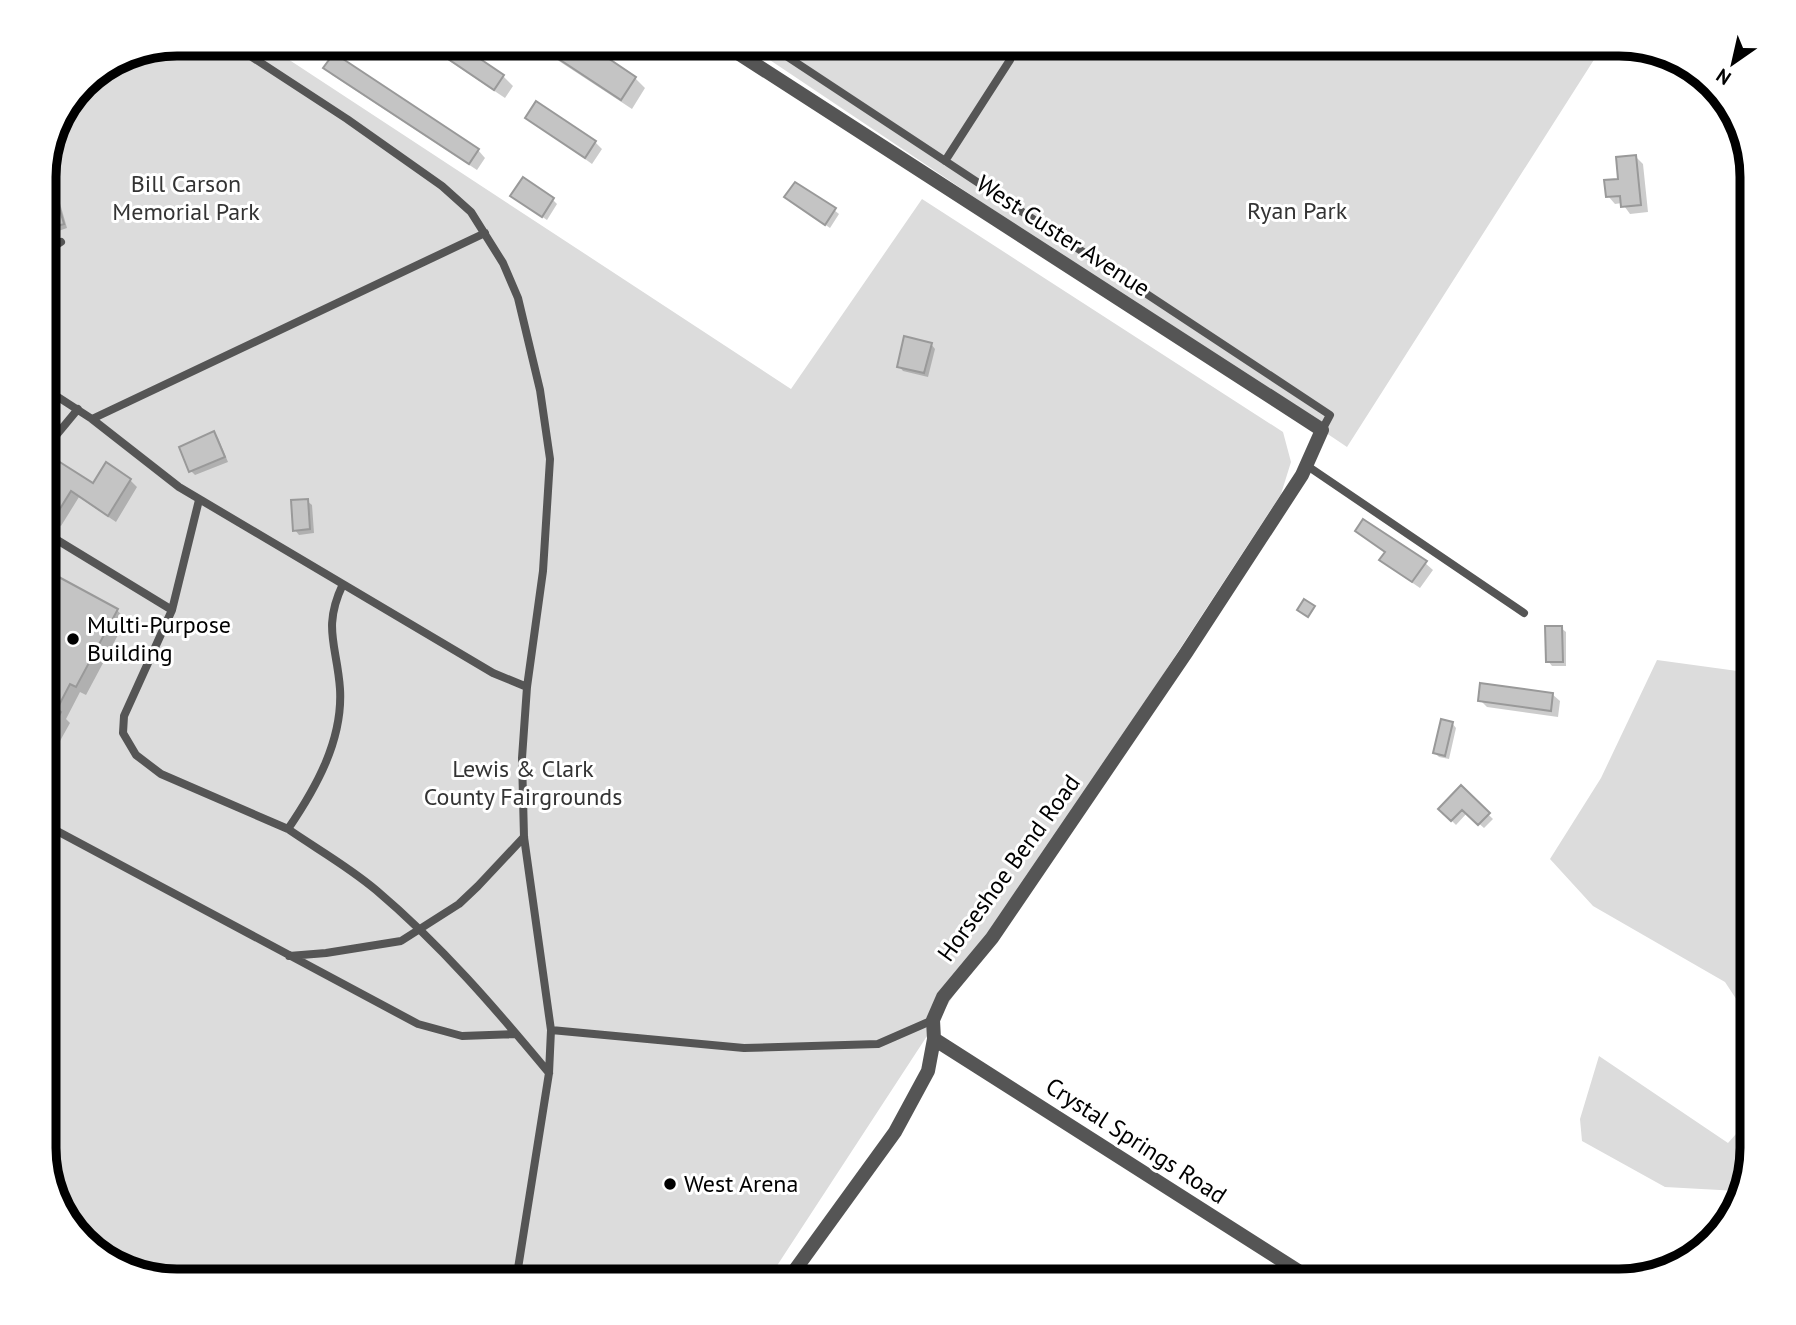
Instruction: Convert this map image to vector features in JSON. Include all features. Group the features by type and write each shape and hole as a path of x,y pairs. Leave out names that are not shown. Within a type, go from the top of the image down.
{"street":[{"name":"West Custer Avenue","path":"743,56 1322,430"},
{"path":"1307,466 1322,430"},
{"name":"Horseshoe Bend Road","path":"933,1020 943,997 992,938 1186,653 1307,466"},
{"path":"796,1269 895,1132 928,1071 934,1039 933,1020"},
{"name":"Crystal Springs Road","path":"934,1039 1295,1269"}],"lane":[{"path":"250,56 442,186 471,212 503,263 517,298 540,390 550,459 543,571 527,687 522,758 524,837 551,1030 549,1073 518,1269"},
{"path":"786,56 1330,415 1322,430"},
{"path":"944,160 1010,60"},
{"path":"92,419 485,233"},
{"path":"56,245 61,242"},
{"path":"56,395 92,419 199,500 494,673 527,687"},
{"path":"56,436 78,409"},
{"path":"1307,466 1524,613"},
{"path":"199,500 172,610 124,716 123,733 136,755 161,774 288,829 374,888 450,958 549,1073"},
{"path":"56,539 172,610"},
{"path":"288,829 330,754 339,714 340,690 331,631 331,611 343,584"},
{"path":"56,830 418,1024 462,1036 516,1034"},
{"path":"289,956 401,941 458,904 524,837"},
{"path":"551,1030 744,1048 878,1044 933,1020"}],"green space":[{"name":"Lewis & Clark County Fairgrounds","path":"283,56 791,389 922,199 1283,432 1291,462 1281,494 775,1269 177,1269 138,1263 117,1253 103,1244 81,1222 60,1179 56,1156 56,169 65,131 76,110 110,76 131,65 154,58"},
{"name":"Ryan Park","path":"764,56 1596,56 1347,447"},
{"path":"1657,660 1740,671 1740,1005 1725,982 1593,906 1550,859 1601,778"},
{"path":"1599,1056 1728,1143 1740,1130 1738,1171 1734,1187 1732,1191 1665,1187 1582,1141 1580,1119"}],"building":[{"path":"332,56 339,56 479,149 469,164 323,68"},
{"path":"444,56 476,56 504,75 494,90"},
{"path":"554,56 605,56 636,77 621,100"},
{"path":"536,101 596,141 585,158 525,118"},
{"path":"1636,155 1641,205 1621,207 1620,196 1606,197 1604,180 1618,179 1616,157"},
{"path":"523,177 554,198 542,217 510,196"},
{"path":"795,182 836,208 825,225 784,197"},
{"path":"56,196 64,224 56,226"},
{"path":"904,336 932,343 924,373 897,367"},
{"path":"214,431 225,457 189,472 179,447"},
{"path":"56,460 93,483 106,462 131,479 108,516 71,491 56,515"},
{"path":"308,499 310,529 293,531 291,500"},
{"path":"1363,519 1427,561 1412,582 1379,560 1385,552 1355,531"},
{"name":"Multi-Purpose Building","path":"56,575 118,609 76,687 70,684 57,709 61,712 56,721"},
{"path":"1304,599 1315,606 1308,617 1297,610"},
{"path":"1545,626 1562,626 1563,662 1546,662"},
{"path":"1480,683 1553,693 1551,711 1478,701"},
{"path":"1441,719 1453,722 1445,756 1433,753"},
{"path":"1461,785 1490,813 1478,825 1462,810 1451,821 1438,809"}],"place":[{"name":"Multi-Purpose Building","path":"73,639"},
{"name":"West Arena","path":"670,1184"}],"park label":[{"name":"Bill Carson Memorial Park","path":"186,198"}]}
